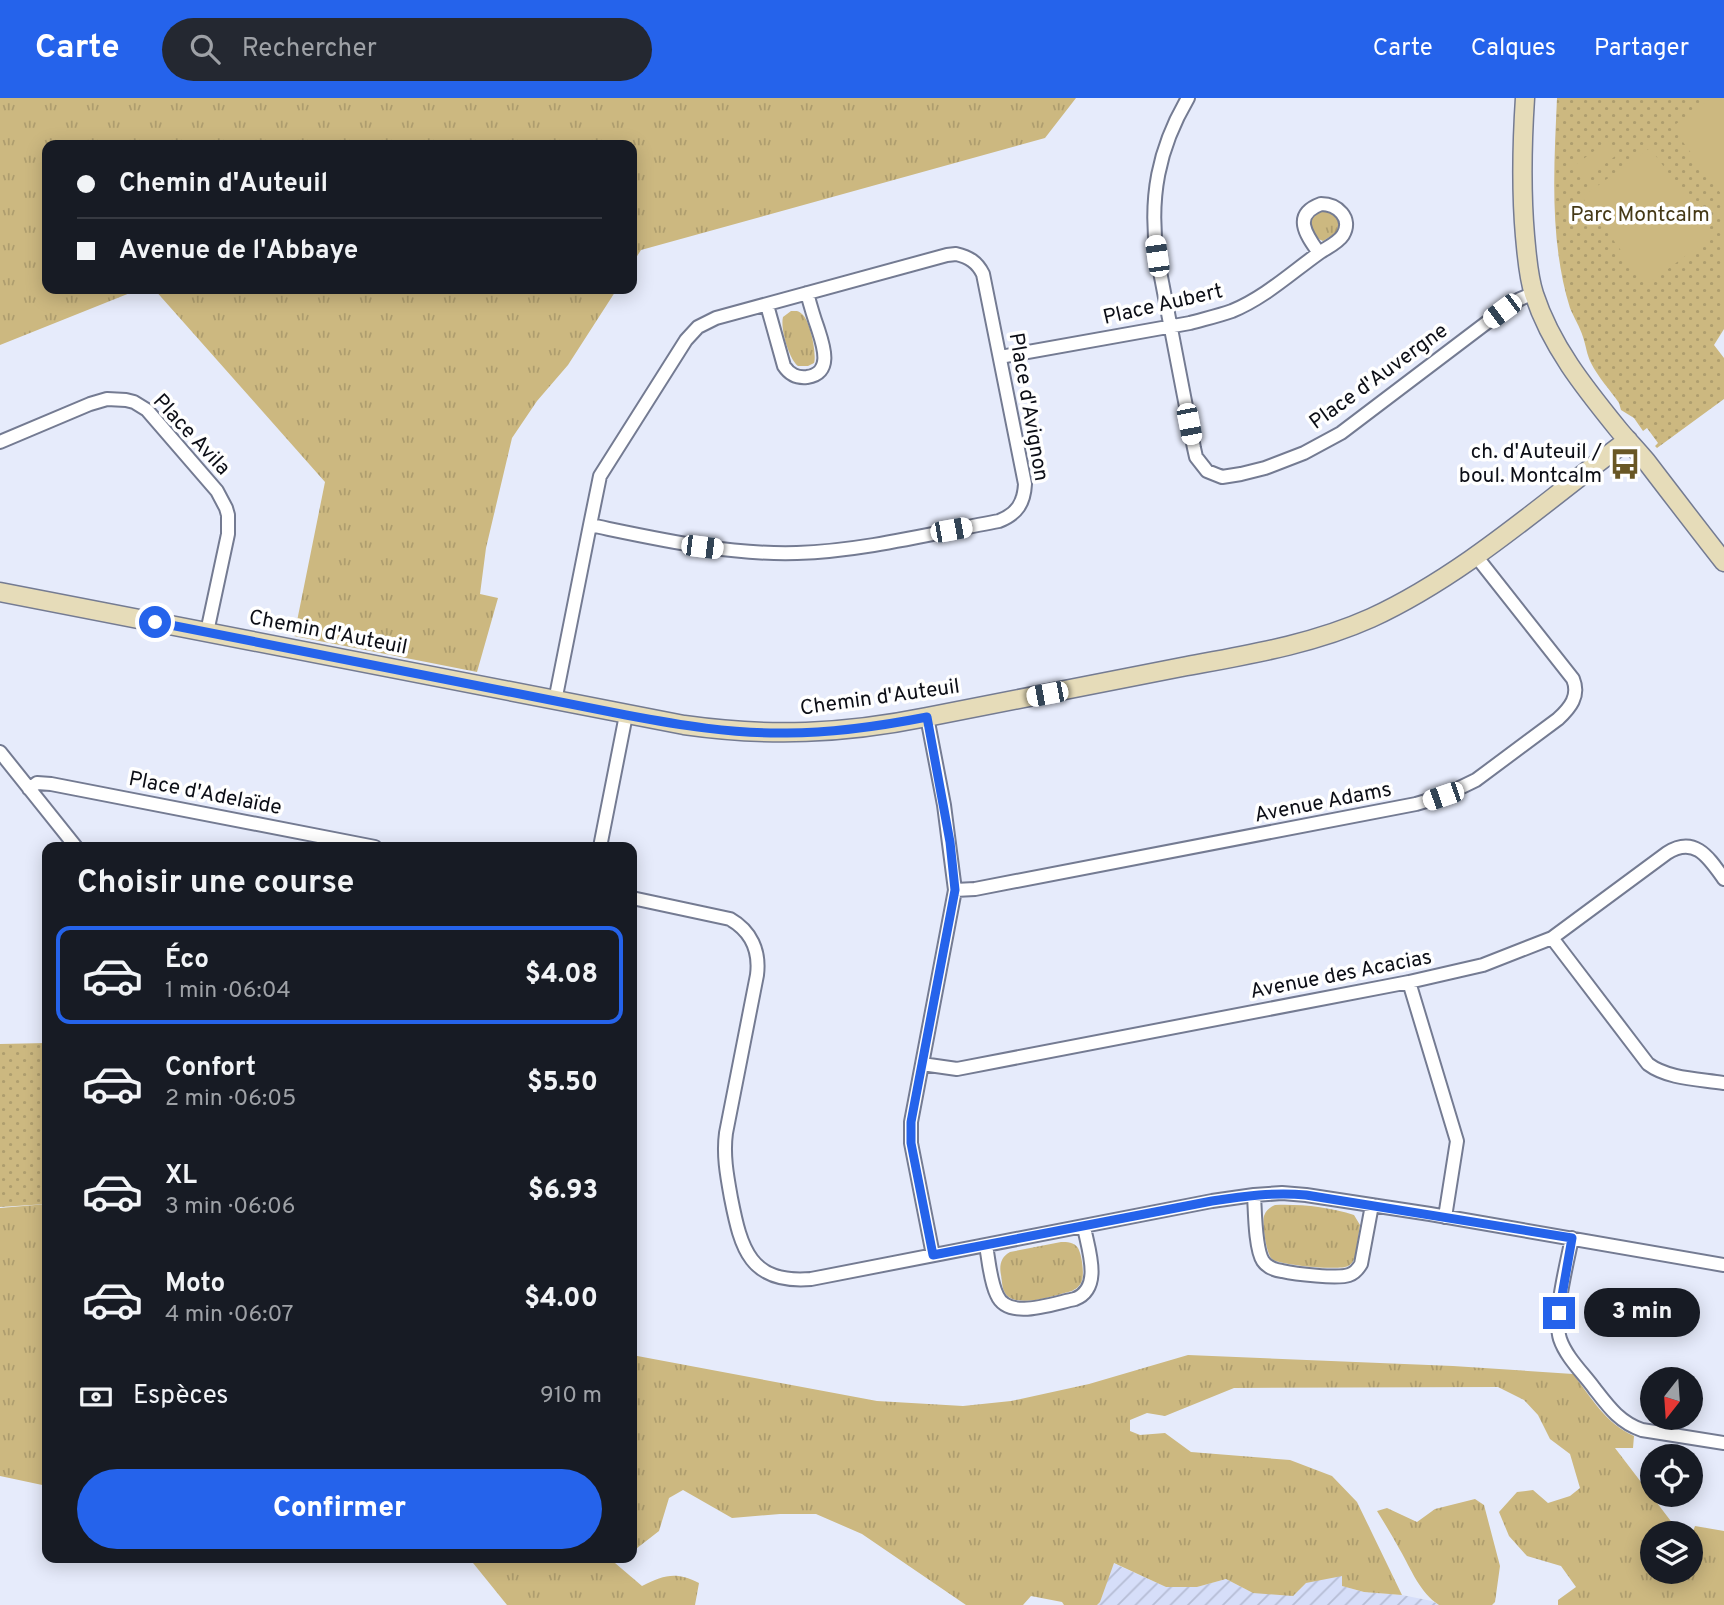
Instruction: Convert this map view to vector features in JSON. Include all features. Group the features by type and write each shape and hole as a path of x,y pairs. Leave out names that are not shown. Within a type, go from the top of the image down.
{"street":[{"name":"Place d'Auvergne","path":"1188,98 1171,130 1157,174 1154,198 1155,242 1196,457 1207,471 1222,477 1231,477 1304,453 1341,433 1502,311 1534,293"},
{"path":"1525,98 1523,206 1528,267 1534,293 1559,351 1724,562"},
{"name":"Place Aubert","path":"1000,358 1217,316 1244,305 1319,254"},
{"name":"Place d'Avignon","path":"555,701 590,525 600,476 691,333 706,323 947,255 964,256 980,267 1025,484 1021,504 1016,512 999,521 855,547 797,553 712,548 590,525"},
{"path":"767,305 787,372 796,377 812,376 820,371 825,357 807,293"},
{"name":"Place Avila","path":"0,442 107,399 126,400 146,410 217,491 228,515 228,534 207,632"},
{"name":"Chemin d'Auteuil","path":"0,592 703,728 785,733 852,729 927,717 1300,643 1337,632 1388,610 1432,586 1476,556 1628,440"},
{"name":"Avenue Adams","path":"955,890 989,886 1416,804 1443,796 1476,780 1570,709 1576,693 1573,679 1476,556"},
{"path":"601,842 626,715"},
{"path":"927,717 946,817 955,890 911,1122 911,1143 933,1255"},
{"path":"0,752 72,842"},
{"name":"Place d'Adelaïde","path":"29,789 37,783 51,784 350,842"},
{"name":"Avenue des Acacias","path":"922,1064 957,1069 1409,982 1483,965 1552,938 1667,853 1679,847 1689,847 1705,854 1724,878"},
{"path":"637,899 730,919 750,936 758,954 757,975 724,1152 742,1244 753,1261 777,1278 811,1279 1212,1201 1254,1195 1294,1194 1724,1265"},
{"path":"1552,938 1648,1064 1669,1074 1724,1083"},
{"path":"1409,982 1457,1141 1446,1217"},
{"path":"1254,1195 1258,1249 1265,1263 1282,1271 1328,1275 1345,1276 1359,1269 1373,1205"},
{"path":"986,1246 998,1297 1009,1307 1026,1310 1075,1299 1084,1294 1090,1285 1091,1271 1084,1227"},
{"path":"1572,1238 1558,1321 1560,1338 1567,1353 1608,1406 1632,1426 1642,1430 1724,1443"}],"shaded area":[{"path":"1113,1563 1166,1587 1197,1587 1226,1579 1253,1593 1343,1575 1342,1586 1364,1592 1402,1595 1439,1605 1097,1605"}],"green space":[{"path":"0,98 1076,98 1045,138 641,250 637,256 637,140 42,140 42,294 128,294 0,345"},
{"name":"Parc Montcalm","path":"1557,98 1724,98 1724,329 1714,345 1724,358 1724,399 1657,448 1655,446 1658,443 1647,428 1643,431 1634,418 1621,410 1619,403 1594,368 1570,308 1559,256 1554,204"},
{"path":"1711,98 1724,98 1724,198 1672,127"},
{"path":"1608,141 1618,154 1585,179 1575,165"},
{"path":"1650,148 1714,235 1646,285 1582,197"},
{"path":"1322,209 1334,214 1338,220 1336,233 1323,241 1314,234 1311,225 1313,216"},
{"path":"158,294 614,294 568,365 537,401 512,438 486,548 480,594 498,598 477,672 294,636 325,482"},
{"path":"791,311 798,311 805,317 810,330 815,359 814,363 808,366 798,366 786,343 783,317"},
{"path":"42,1043 42,1204 0,1207 0,1044"},
{"path":"42,1204 42,1485 0,1476 0,1208"},
{"path":"1275,1205 1315,1207 1354,1215 1360,1225 1355,1258 1348,1266 1322,1268 1272,1259 1266,1245 1264,1216 1267,1210"},
{"path":"1061,1242 1072,1243 1079,1251 1083,1276 1079,1286 1072,1291 1035,1300 1016,1300 1009,1297 1003,1289 1000,1271 1005,1256 1010,1252"},
{"path":"1188,1355 1573,1374 1607,1417 1634,1436 1633,1448 1615,1448 1640,1481 1640,1507 1660,1507 1671,1521 1640,1521 1640,1584 1703,1584 1703,1527 1724,1531 1724,1605 1558,1605 1558,1600 1576,1587 1561,1566 1527,1556 1509,1536 1499,1512 1517,1492 1533,1490 1548,1503 1570,1496 1580,1488 1570,1454 1550,1439 1538,1415 1524,1400 1498,1387 1234,1388 1165,1416 1147,1413 1130,1420 1130,1431 1140,1435 1165,1433 1191,1452 1290,1460 1332,1476 1357,1502 1402,1595 1364,1592 1342,1586 1342,1576 1306,1583 1293,1596 1253,1593 1226,1579 1197,1587 1166,1587 1114,1563 1097,1605 1064,1605 1062,1602 1031,1596 1023,1605 966,1605 862,1534 816,1514 732,1518 683,1490 669,1498 659,1531 637,1548 637,1356 877,1401 963,1406 1011,1401 1089,1384"},
{"path":"1475,1499 1484,1505 1500,1566 1495,1602 1492,1605 1439,1605 1421,1587 1377,1511 1387,1508 1417,1522 1435,1509"},
{"path":"473,1563 615,1563 642,1586 670,1576 699,1583 695,1605 507,1605"}],"place":[{"name":"ch. d'Auteuil / boul. Montcalm","path":"1625,464"}],"route":[{"path":"155,622 703,728 763,733 824,732 927,717 950,842 955,890 911,1122 911,1143 933,1255 1212,1201 1254,1195 1306,1195 1572,1238 1559,1313"}]}
